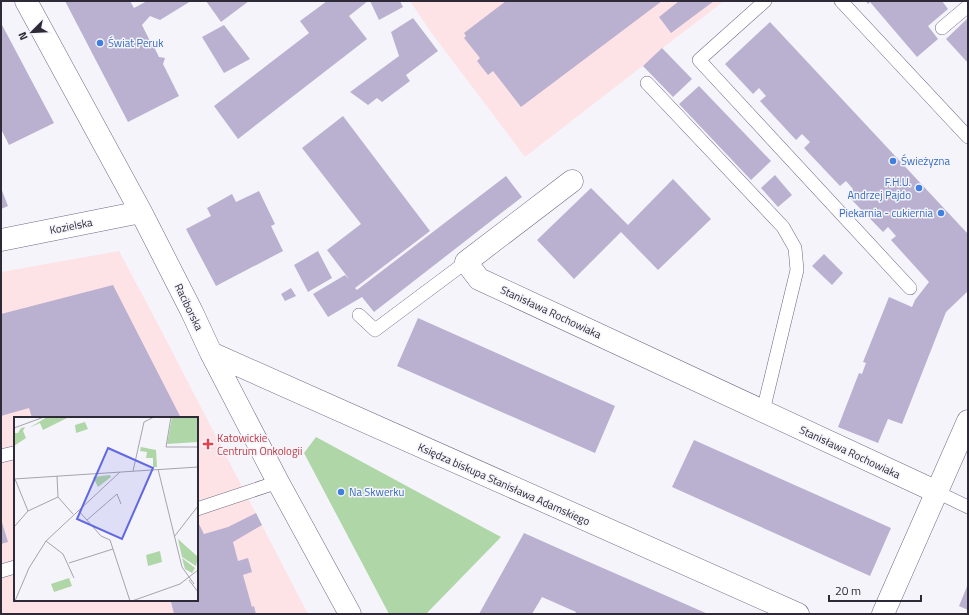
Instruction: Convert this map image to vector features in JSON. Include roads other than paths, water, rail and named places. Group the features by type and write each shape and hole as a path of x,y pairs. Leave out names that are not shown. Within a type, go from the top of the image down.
{"street":[{"name":"Raciborska","path":"26,1 140,212 278,482 350,614"},
{"path":"466,262 572,181"},
{"name":"Kozielska","path":"1,240 140,212"},
{"name":"Stanisława Rochowiaka","path":"466,262 479,279 937,492"},
{"name":"Księdza biskupa Stanisława Adamskiego","path":"211,353 798,614"},
{"path":"883,614 968,422"}],"lane":[{"path":"765,1 699,60 910,288"},
{"path":"841,1 968,137"},
{"path":"942,28 968,6"},
{"path":"647,83 783,227 795,248 796,273 763,411"},
{"path":"359,315 375,330 466,262"},
{"path":"198,509 278,482"},
{"path":"937,492 968,507"},
{"path":"1,571 14,566"}],"place":[{"name":"Świat Peruk","path":"100,43"},
{"name":"Świeżyzna","path":"893,161"},
{"name":"F.H.U. Andrzej Pajdo","path":"919,188"},
{"name":"Piekarnia - cukiernia","path":"941,213"},
{"name":"Katowickie Centrum Onkologii","path":"208,444"},
{"name":"Na Skwerku","path":"341,492"}]}
